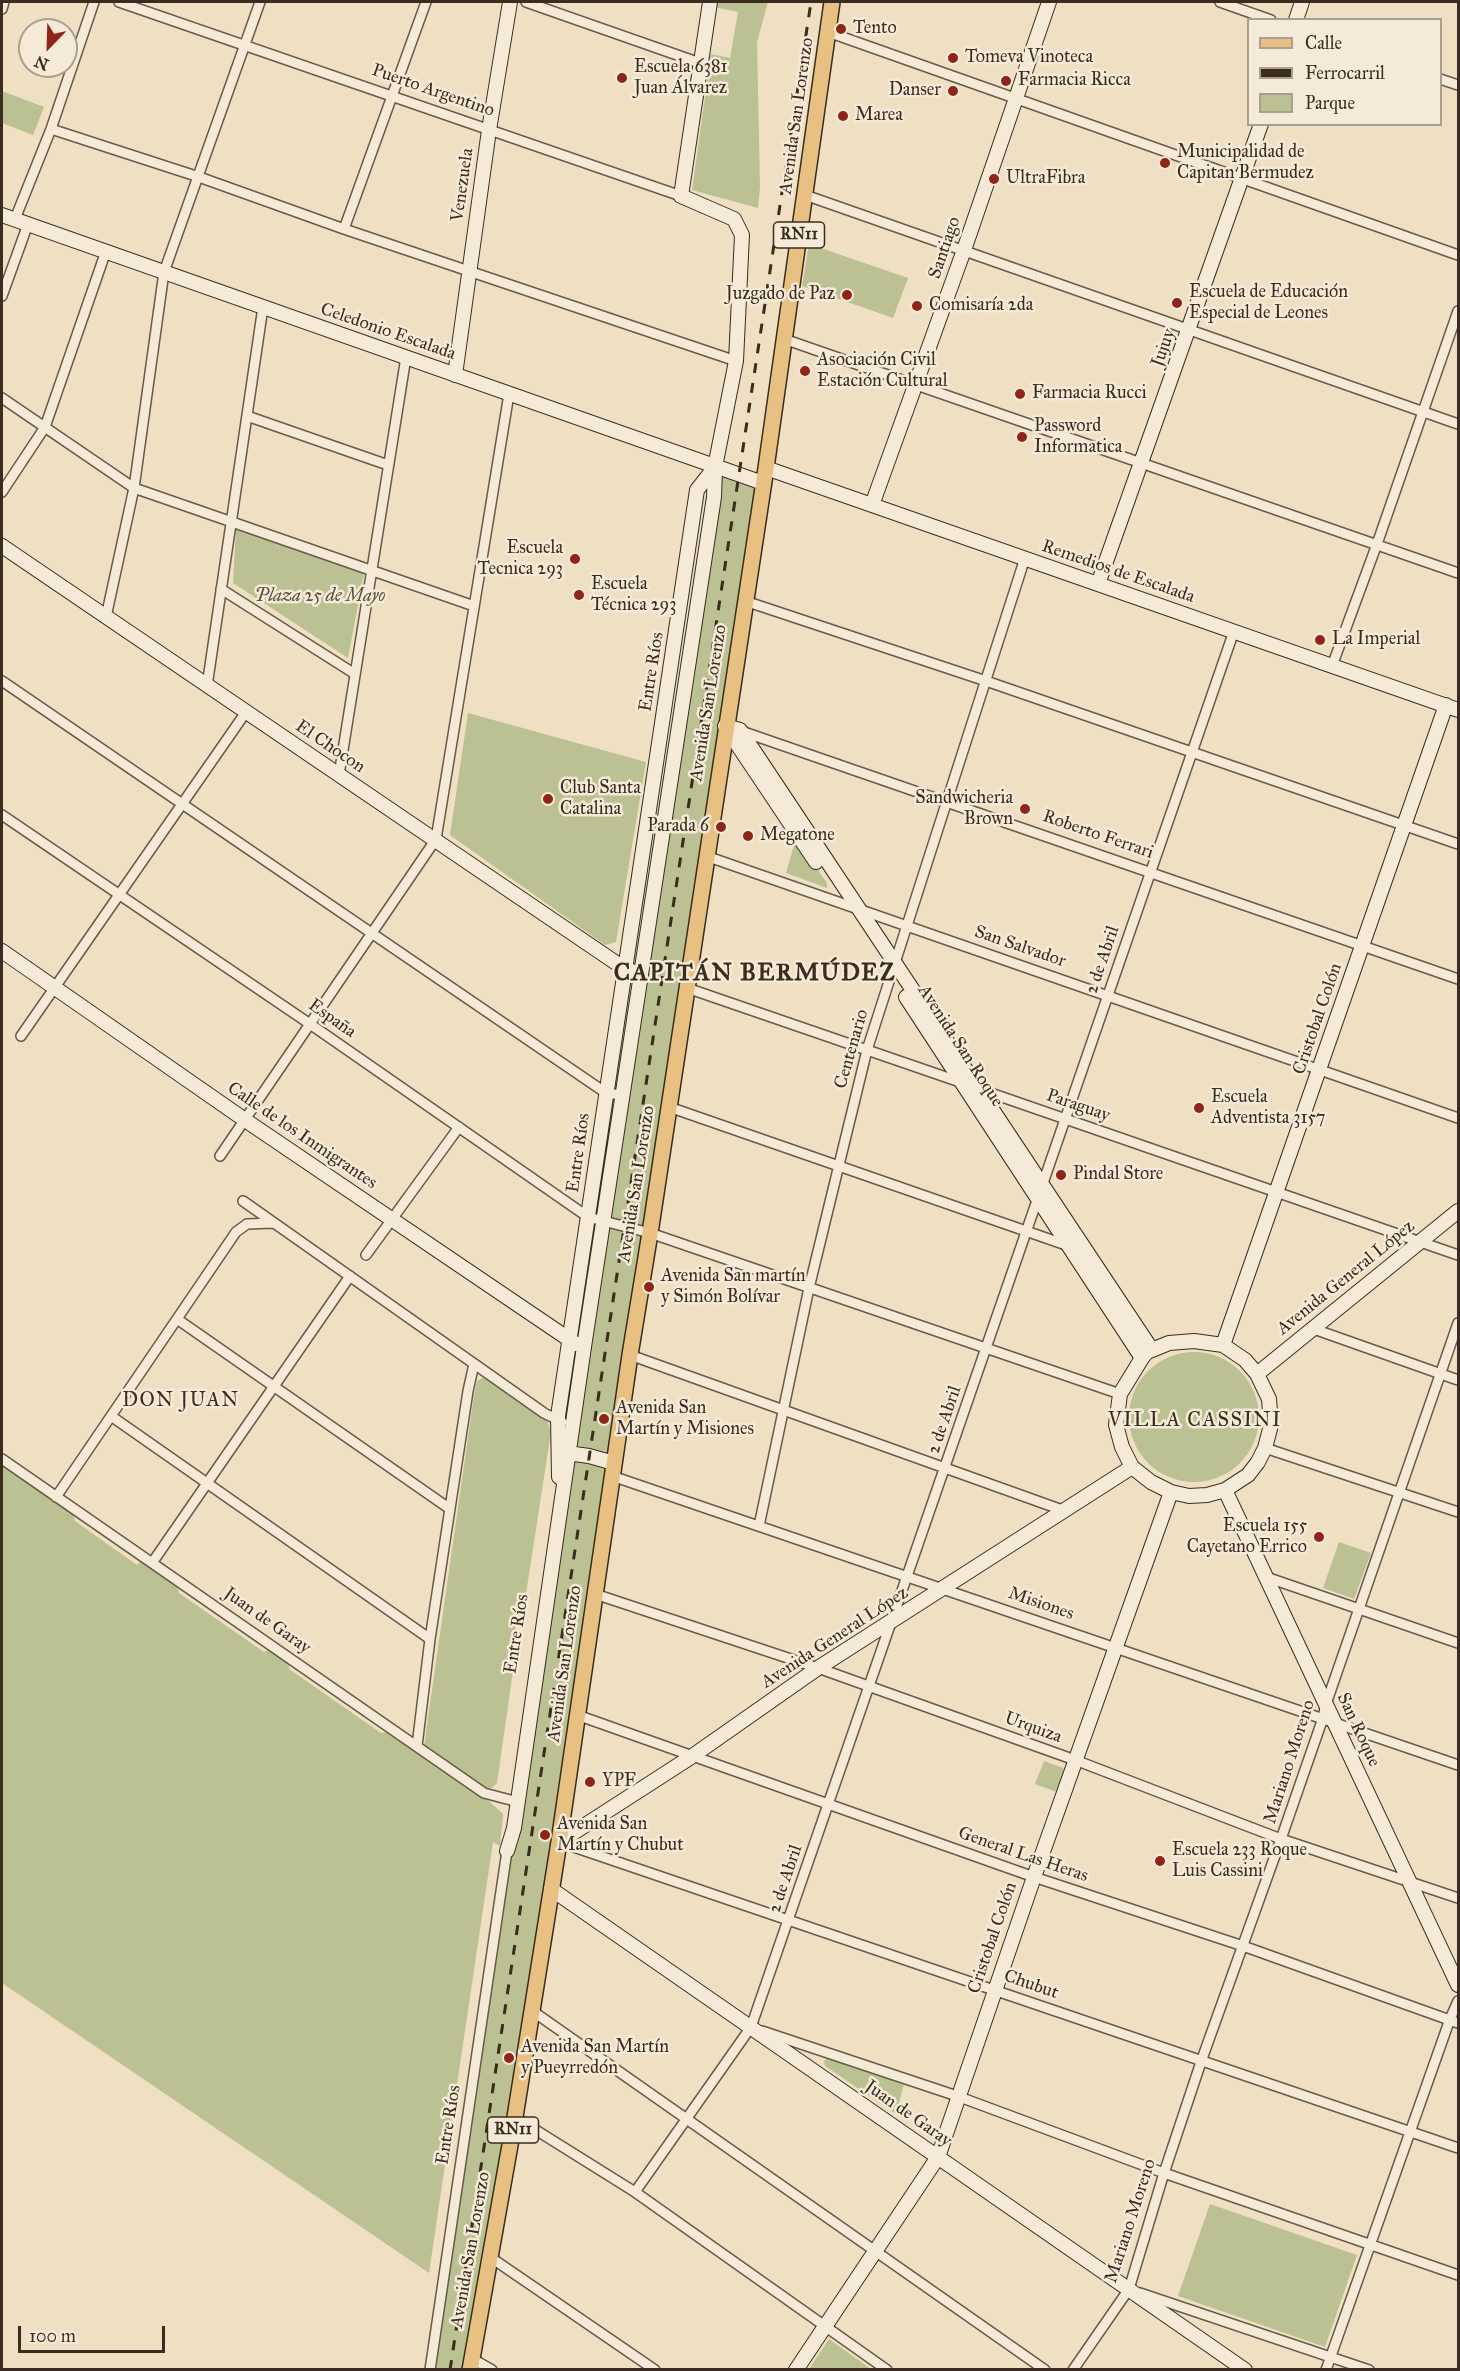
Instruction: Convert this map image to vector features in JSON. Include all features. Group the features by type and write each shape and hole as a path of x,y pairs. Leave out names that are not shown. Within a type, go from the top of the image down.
{"main road":[{"name":"Avenida San Lorenzo","path":"471,2364 516,2117 706,856 732,728 745,601 832,2"}],"street":[{"path":"2,9 4,2"},
{"path":"2,296 51,129 94,2"},
{"name":"Puerto Argentino","path":"119,2 681,196 734,219"},
{"path":"106,617 134,488 164,272 260,2"},
{"path":"344,229 426,2"},
{"name":"Venezuela","path":"454,375 489,129 510,2"},
{"path":"526,2 700,63"},
{"path":"681,196 710,2"},
{"name":"Santiago","path":"872,505 964,250 1048,2"},
{"path":"1220,2 1265,18"},
{"path":"1297,18 1302,2"},
{"path":"828,32 1458,255"},
{"path":"1442,80 1458,86"},
{"name":"Jujuy","path":"1098,584 1260,126"},
{"path":"51,129 199,177 344,229 736,361"},
{"path":"805,195 1458,424"},
{"name":"Celedonio Escalada","path":"2,215 715,467 764,475"},
{"name":"Entre Ríos","path":"430,2370 507,1851 512,1837 514,1801 564,1453 572,1425 691,650 714,496 715,467 736,361 742,235 734,219"},
{"path":"2,492 45,427 106,251"},
{"path":"207,686 263,307"},
{"path":"1332,666 1458,311"},
{"path":"784,339 1141,461 1458,573"},
{"path":"339,775 406,357"},
{"path":"220,1156 436,839 509,394"},
{"path":"2,398 134,488 474,606"},
{"path":"247,416 388,465"},
{"name":"Entre Ríos","path":"564,1453 558,1421 569,1341 697,490 715,467"},
{"name":"Remedios de Escalada","path":"764,475 872,505 1452,707"},
{"name":"El Chocon","path":"2,546 625,969 641,973"},
{"name":"Centenario","path":"759,1526 810,1288 867,1050 1025,558"},
{"path":"221,589 355,674"},
{"path":"745,601 986,681 1458,844"},
{"name":"2 de Abril","path":"635,2192 751,2027 1234,632"},
{"path":"674,646 691,650"},
{"path":"2,681 606,1093 622,1095"},
{"name":"Cristobal Colón","path":"1223,1345 1405,826 1452,707"},
{"path":"21,1036 246,712"},
{"name":"Roberto Ferrari","path":"732,728 1458,979"},
{"name":"Avenida San Roque","path":"732,728 893,969 978,1089 1041,1192 1071,1247 1147,1354"},
{"path":"654,776 671,779"},
{"name":"España","path":"2,816 310,1024 588,1217 650,1233 1120,1394"},
{"name":"San Salvador","path":"706,856 1458,1118"},
{"name":"Calle de los Inmigrantes","path":"2,951 244,1120 569,1341 584,1347"},
{"name":"Avenida San Roque","path":"893,969 961,1083 1087,1252 1147,1354"},
{"name":"Paraguay","path":"687,987 1458,1255"},
{"path":"669,1107 1087,1252"},
{"path":"366,1255 459,1127"},
{"path":"243,1201 474,1364 558,1421 572,1425"},
{"name":"Avenida General López","path":"1257,1374 1458,1211"},
{"path":"56,1497 236,1232 247,1224 275,1223"},
{"path":"152,1563 350,1276"},
{"path":"177,1319 450,1509"},
{"name":"Mariano Moreno","path":"1326,1704 1361,1609 1458,1323"},
{"path":"1311,1329 1458,1380"},
{"path":"1194,1341 1223,1345 1245,1360 1257,1374 1269,1399 1271,1425 1265,1448 1258,1462 1248,1474 1225,1490 1208,1495 1189,1496 1171,1492 1151,1482 1132,1467 1122,1447 1116,1425 1120,1394 1147,1354 1169,1343 1194,1341"},
{"path":"630,1355 1065,1511"},
{"path":"417,1746 430,1639 474,1364"},
{"path":"111,1416 430,1639"},
{"path":"1265,1448 1458,1512"},
{"path":"564,1453 613,1469"},
{"name":"Juan de Garay","path":"2,1459 484,1793 514,1801"},
{"name":"Avenida General López","path":"559,1842 691,1757 818,1668 1132,1467"},
{"name":"Misiones","path":"613,1469 759,1526 1458,1765"},
{"name":"San Roque","path":"1225,1490 1326,1704 1329,1720 1458,1985"},
{"name":"Cristobal Colón","path":"796,2370 938,2157 957,2096 1114,1647 1171,1492"},
{"path":"1266,1577 1458,1643"},
{"name":"Urquiza","path":"595,1594 818,1668 1075,1760 1281,1839 1408,1880 1458,1899"},
{"name":"General Las Heras","path":"577,1715 1034,1877 1243,1946 1454,2021"},
{"name":"Mariano Moreno","path":"1073,2370 1129,2289 1202,2059 1281,1839 1329,1720"},
{"name":"Chubut","path":"559,1842 1458,2148"},
{"name":"Juan de Garay","path":"551,1889 1245,2370"},
{"path":"1326,2370 1369,2244 1454,2021 1458,2001"},
{"path":"531,2010 1045,2370"},
{"path":"751,2027 957,2096 1164,2173 1458,2275"},
{"path":"516,2117 635,2192 887,2370"},
{"path":"490,2257 656,2370"},
{"path":"1129,2289 1369,2370"},
{"path":"471,2364 492,2370"}],"green space":[{"path":"715,2 768,2 757,42 760,187 758,208 692,190 711,54 730,58 738,12 714,7"},
{"path":"2,91 44,107 33,135 2,123"},
{"path":"809,244 908,278 893,318 802,286"},
{"path":"715,467 763,483 470,2369 430,2370"},
{"name":"Plaza 25 de Mayo","path":"236,529 364,573 348,658 233,583"},
{"name":"Club Santa Catalina","path":"468,713 646,762 616,942 605,945 450,835"},
{"path":"796,838 827,883 827,888 786,873"},
{"path":"1194,1352 1219,1357 1240,1371 1254,1392 1259,1417 1254,1442 1240,1463 1219,1477 1194,1482 1169,1477 1148,1463 1134,1442 1129,1417 1134,1392 1148,1371 1169,1357"},
{"path":"489,1378 546,1417 551,1432 523,1613 511,1637 509,1656 513,1671 497,1783 492,1788 483,1788 424,1746 474,1395 477,1381"},
{"path":"2,1465 74,1515 75,1521 137,1565 141,1561 178,1587 179,1593 264,1652 270,1650 289,1663 289,1669 381,1733 388,1732 490,1802 503,1814 500,1846 493,1842 429,2273 2,1983"},
{"path":"1339,1542 1371,1553 1354,1599 1323,1588"},
{"path":"1044,1761 1063,1768 1064,1772 1057,1792 1035,1784"},
{"path":"827,2058 904,2084 896,2114 825,2066 824,2061"},
{"path":"1210,2204 1357,2255 1325,2347 1178,2296"},
{"path":"829,2339 871,2369 809,2369"}],"railway":[{"path":"450,2370 811,2"}],"place":[{"name":"Tento","path":"841,29"},
{"name":"Tomeva Vinoteca","path":"953,58"},
{"name":"Escuela 6381 Juan Álvarez","path":"622,78"},
{"name":"Farmacia Ricca","path":"1006,81"},
{"name":"Danser","path":"953,91"},
{"name":"Marea","path":"843,116"},
{"name":"Municipalidad de Capitan Bermudez","path":"1165,163"},
{"name":"UltraFibra","path":"994,179"},
{"name":"Juzgado de Paz","path":"847,295"},
{"name":"Escuela de Educación Especial de Leones","path":"1177,303"},
{"name":"Comisaría 2da","path":"917,306"},
{"name":"Asociación Civil Estación Cultural","path":"805,371"},
{"name":"Farmacia Rucci","path":"1020,394"},
{"name":"Password Informatica","path":"1022,437"},
{"name":"Escuela Tecnica 293","path":"575,559"},
{"name":"Escuela Técnica 293","path":"579,595"},
{"name":"La Imperial","path":"1320,640"},
{"name":"Club Santa Catalina","path":"548,799"},
{"name":"Sandwicheria Brown","path":"1025,809"},
{"name":"Parada 6","path":"721,827"},
{"name":"Megatone","path":"748,836"},
{"name":"Escuela Adventista 3157","path":"1199,1108"},
{"name":"Pindal Store","path":"1061,1175"},
{"name":"Avenida San martín y Simón Bolívar","path":"649,1287"},
{"name":"Avenida San Martín y Misiones","path":"604,1419"},
{"name":"Escuela 155 Cayetano Errico","path":"1319,1537"},
{"name":"YPF","path":"590,1782"},
{"name":"Avenida San Martín y Chubut","path":"545,1835"},
{"name":"Escuela 233 Roque Luis Cassini","path":"1160,1861"},
{"name":"Avenida San Martín y Pueyrredón","path":"509,2058"}],"district":[{"name":"CAPITÁN BERMÚDEZ","path":"755,974"},
{"name":"DON JUAN","path":"181,1401"},
{"name":"VILLA CASSINI","path":"1195,1421"}]}
